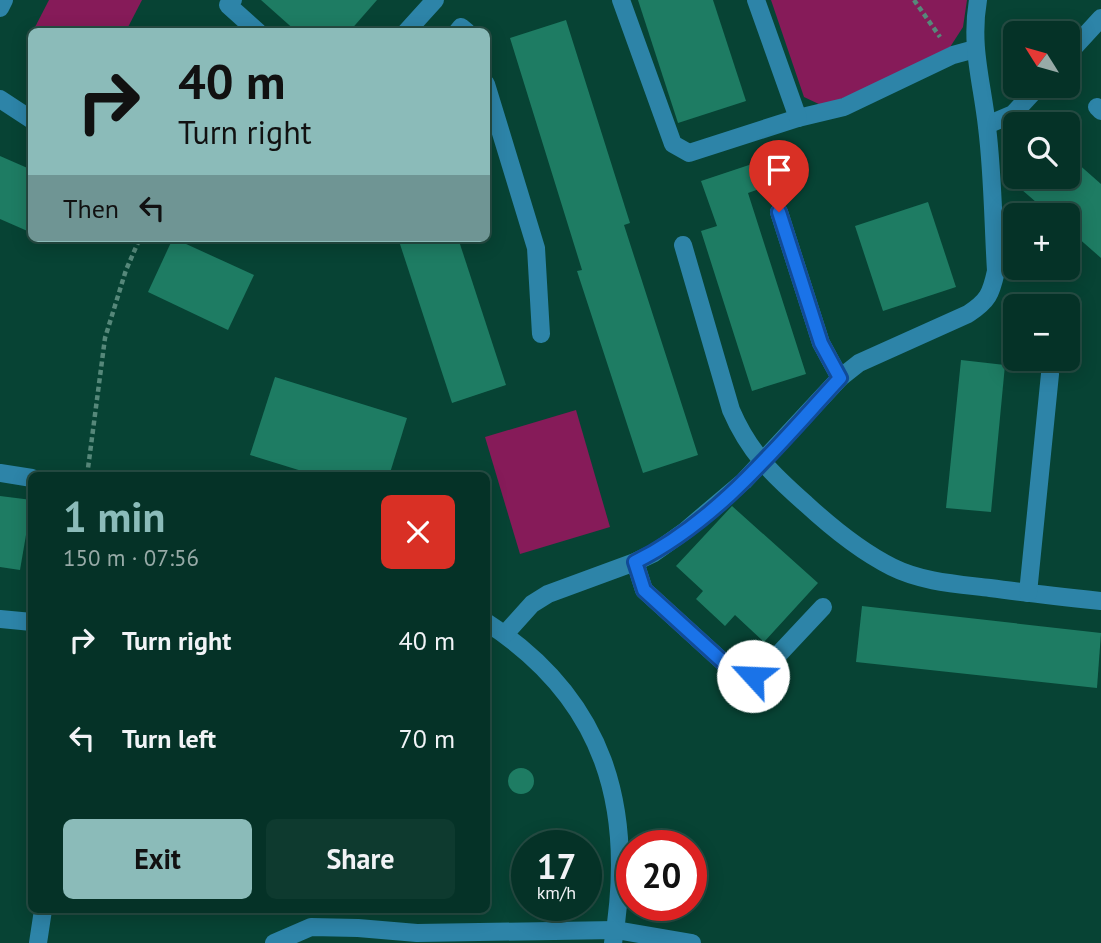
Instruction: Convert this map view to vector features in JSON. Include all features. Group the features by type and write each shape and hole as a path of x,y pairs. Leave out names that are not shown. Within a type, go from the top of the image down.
{"street":[{"path":"0,8 4,0"},
{"path":"233,0 228,5 254,28"},
{"path":"410,28 435,0"},
{"path":"621,0 673,144 689,153 798,118 844,107 953,55 975,48"},
{"path":"757,0 798,118"},
{"path":"505,634 532,604 548,594 635,562 654,553 685,531 762,463 840,378 859,363 968,314 984,303 992,290 996,271 987,125 975,48 974,25 978,0"},
{"path":"1080,41 1101,18"},
{"path":"490,98 536,248 541,334"},
{"path":"987,125 1013,114 1028,98"},
{"path":"0,99 28,117"},
{"path":"779,212 821,343 840,378"},
{"path":"683,245 731,410 740,431 762,463 848,540 894,568 919,577 947,583 1101,601"},
{"path":"1028,593 1050,374"},
{"path":"0,473 28,477"},
{"path":"635,562 644,590 734,672 743,677 762,672 823,607"},
{"path":"0,619 28,622"},
{"path":"490,625 530,653 569,695 603,755 618,820 619,888 615,937"},
{"path":"38,943 43,913"},
{"path":"274,943 311,927 416,933 615,937 692,943"}],"path":[{"path":"914,0 953,55"},
{"path":"88,472 105,338 126,270 138,242"}],"shaded area":[{"path":"49,0 142,0 128,28 35,28"},
{"path":"771,0 967,0 963,27 943,58 823,106 804,97"},
{"path":"576,410 610,527 520,554 485,437"}],"building":[{"path":"261,0 377,0 352,28 292,28"},
{"path":"638,0 713,0 746,101 678,123"},
{"path":"566,20 630,223 624,225 698,455 643,473 577,271 582,270 510,38"},
{"path":"0,156 28,168 28,231 0,219"},
{"path":"764,160 773,184 748,193 806,374 752,391 701,231 717,226 701,181"},
{"path":"1080,166 1101,184 1101,258 1080,240 1080,203 1037,203 1021,189 1080,189"},
{"path":"928,202 956,287 883,311 855,226"},
{"path":"171,242 182,242 254,275 228,330 148,292"},
{"path":"399,242 459,242 506,385 452,403"},
{"path":"961,360 1003,365 991,512 946,508"},
{"path":"275,377 407,418 390,472 305,472 250,455"},
{"path":"0,496 28,500 28,523 20,570 0,567"},
{"path":"732,506 818,583 764,642 735,615 725,626 696,599 703,591 676,566"},
{"path":"862,606 1101,633 1097,688 856,662"},
{"path":"521,768 530,772 534,781 530,790 521,794 512,790 508,781 512,772"}],"route":[{"path":"753,676 743,677 734,672 644,590 635,562 671,542 722,501 762,463 840,378 821,343 779,212"}]}
